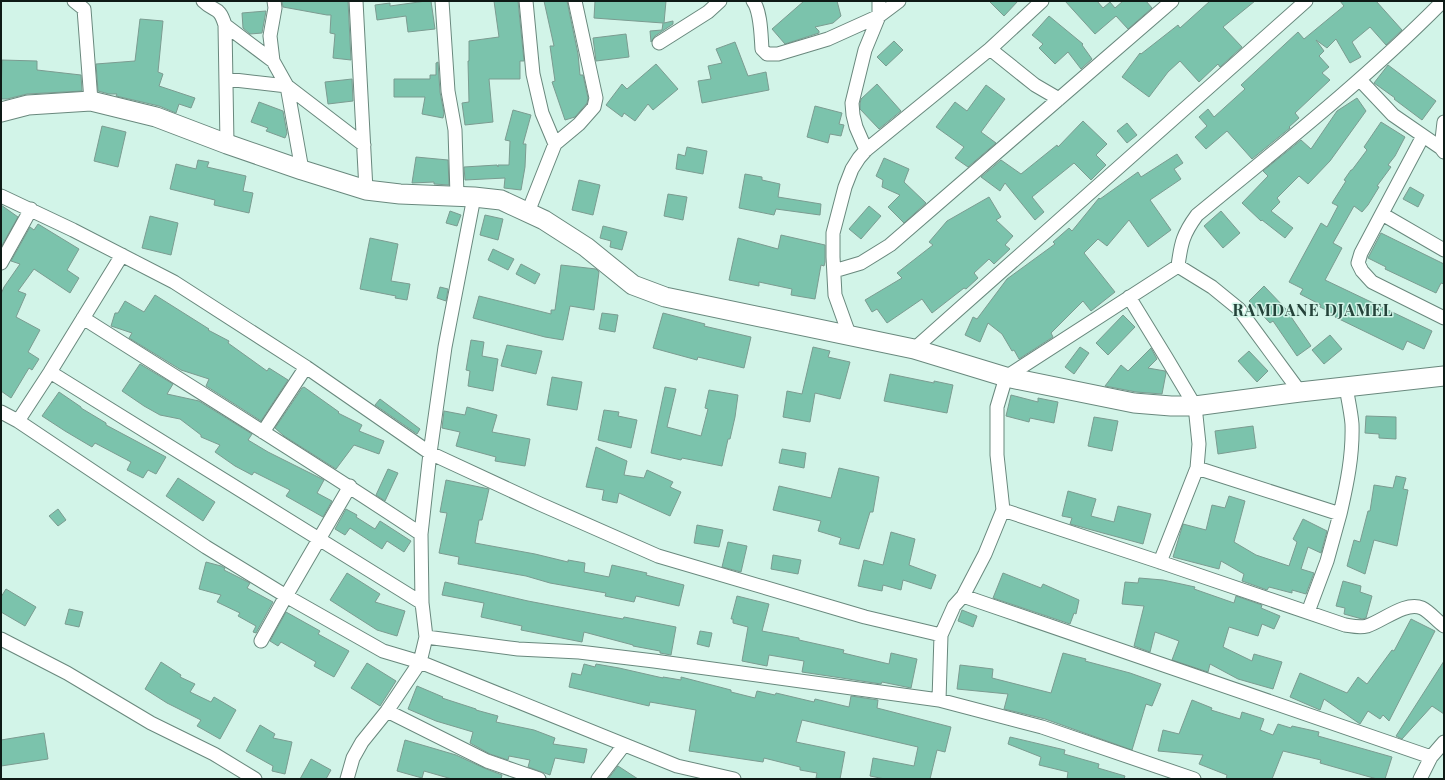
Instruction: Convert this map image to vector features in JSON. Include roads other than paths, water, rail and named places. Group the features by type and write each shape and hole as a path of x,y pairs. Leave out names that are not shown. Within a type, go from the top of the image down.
{"street":[{"path":"203,1 222,14 225,25 227,144"},
{"path":"274,1 275,8 270,36 273,61 287,86 302,170"},
{"path":"356,1 366,190"},
{"path":"347,779 353,758 362,742 387,711 420,662 426,637 422,604 421,534 430,453 465,196 448,91 442,1"},
{"path":"526,1 533,74 542,113 555,144"},
{"path":"528,212 555,144 579,124 594,107 596,98 575,1"},
{"path":"658,43 708,12 720,1"},
{"path":"753,1 756,4 759,15 762,49 767,54 772,55 788,52 828,39 879,16 899,1"},
{"path":"866,150 856,127 852,103 865,50 879,16 879,1"},
{"path":"848,334 835,295 833,233 845,187 858,158 990,49 1042,1"},
{"path":"834,271 861,263 890,245 1172,1"},
{"path":"914,349 1306,1"},
{"path":"939,700 941,635 954,606 963,596 985,554 1002,510 997,454 997,407 1006,377 1178,266 1182,242 1187,229 1197,215 1360,80 1443,1"},
{"path":"80,4 91,101"},
{"path":"225,25 273,61"},
{"path":"990,49 1035,85 1059,99"},
{"path":"226,79 287,86 364,145"},
{"path":"1360,80 1393,116 1442,150"},
{"path":"1,112 28,105 91,101 156,117 227,144 366,190 400,194 465,196 501,200 544,220 586,247 633,284 665,297 848,334 914,349 1006,377 1134,403 1194,406 1300,392 1444,376"},
{"path":"1442,150 1444,122"},
{"path":"1423,136 1358,263 1362,271 1372,282 1444,318"},
{"path":"1,196 31,209 174,282 306,367 430,453 658,556 865,617 941,635"},
{"path":"1,264 31,209"},
{"path":"1382,214 1444,250"},
{"path":"18,421 122,255"},
{"path":"1178,266 1212,287 1239,309 1300,392"},
{"path":"1129,297 1194,406 1199,444 1197,468 1160,562"},
{"path":"83,318 350,486 421,534"},
{"path":"263,432 306,367"},
{"path":"50,372 422,604"},
{"path":"1308,612 1326,561 1340,514 1348,476 1351,455 1352,423 1346,387"},
{"path":"1,412 18,421 206,547 286,596 383,651 420,662 677,766 734,779"},
{"path":"1197,468 1340,514"},
{"path":"261,642 350,486"},
{"path":"1002,510 1345,624 1361,626 1371,624 1405,608 1414,606 1424,609 1444,626"},
{"path":"963,596 1431,757"},
{"path":"426,637 518,649 579,652 654,661 939,700 1042,727 1194,779"},
{"path":"1,639 67,673 151,723 214,754 255,779"},
{"path":"387,711 487,761 539,779"},
{"path":"1420,779 1431,757 1444,742"},
{"path":"598,779 624,745"}],"district":[{"name":"RAMDANE DJAMEL","path":"1313,309"}]}
